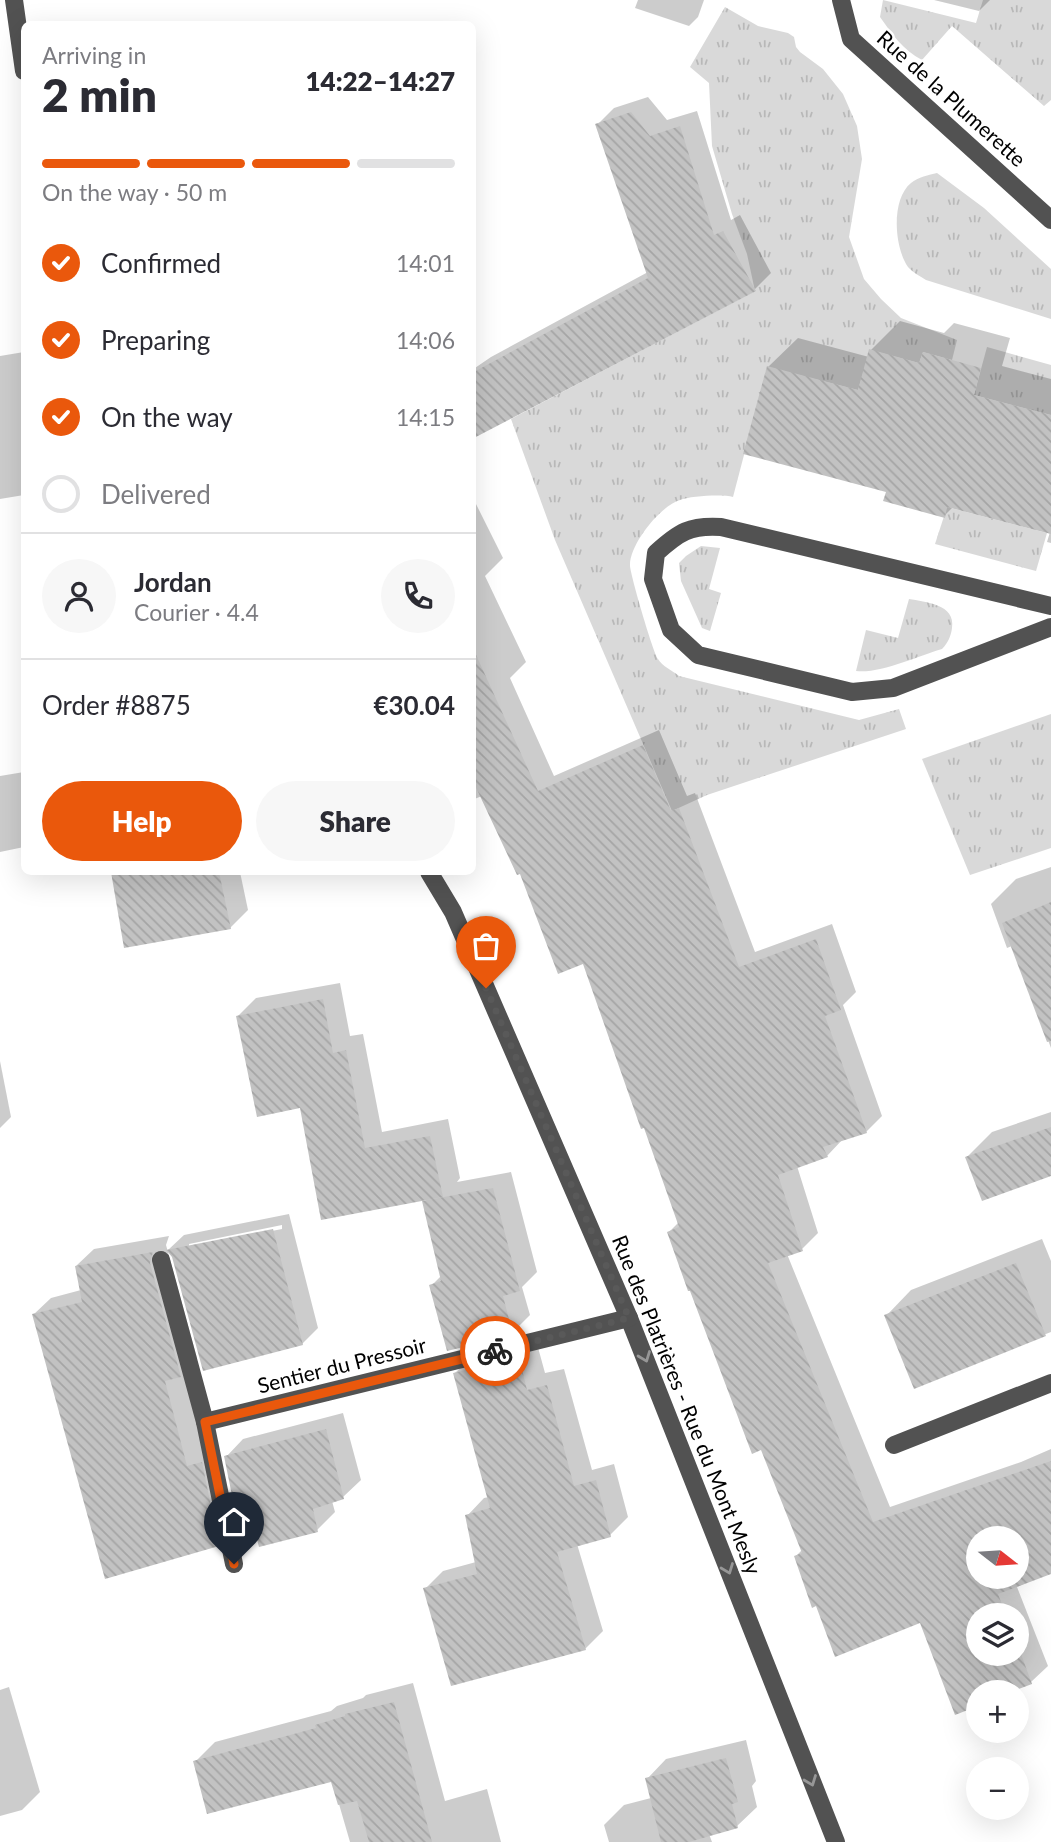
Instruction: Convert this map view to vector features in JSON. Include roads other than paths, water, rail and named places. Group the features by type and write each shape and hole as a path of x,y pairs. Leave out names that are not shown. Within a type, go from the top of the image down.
{"street":[{"path":"14,0 21,50"},
{"name":"Rue de la Plumerette","path":"841,0 851,39 1051,220"},
{"path":"1051,606 721,527 699,525 676,535 656,553 653,579 671,630 698,655 852,692 892,688 1051,627"},
{"name":"Rue des Platrières - Rue du Mont Mesly","path":"431,875 453,912 629,1318 836,1842"},
{"path":"161,1260 205,1422 234,1564"},
{"name":"Sentier du Pressoir","path":"205,1422 629,1318"},
{"path":"894,1445 1051,1383"}]}
